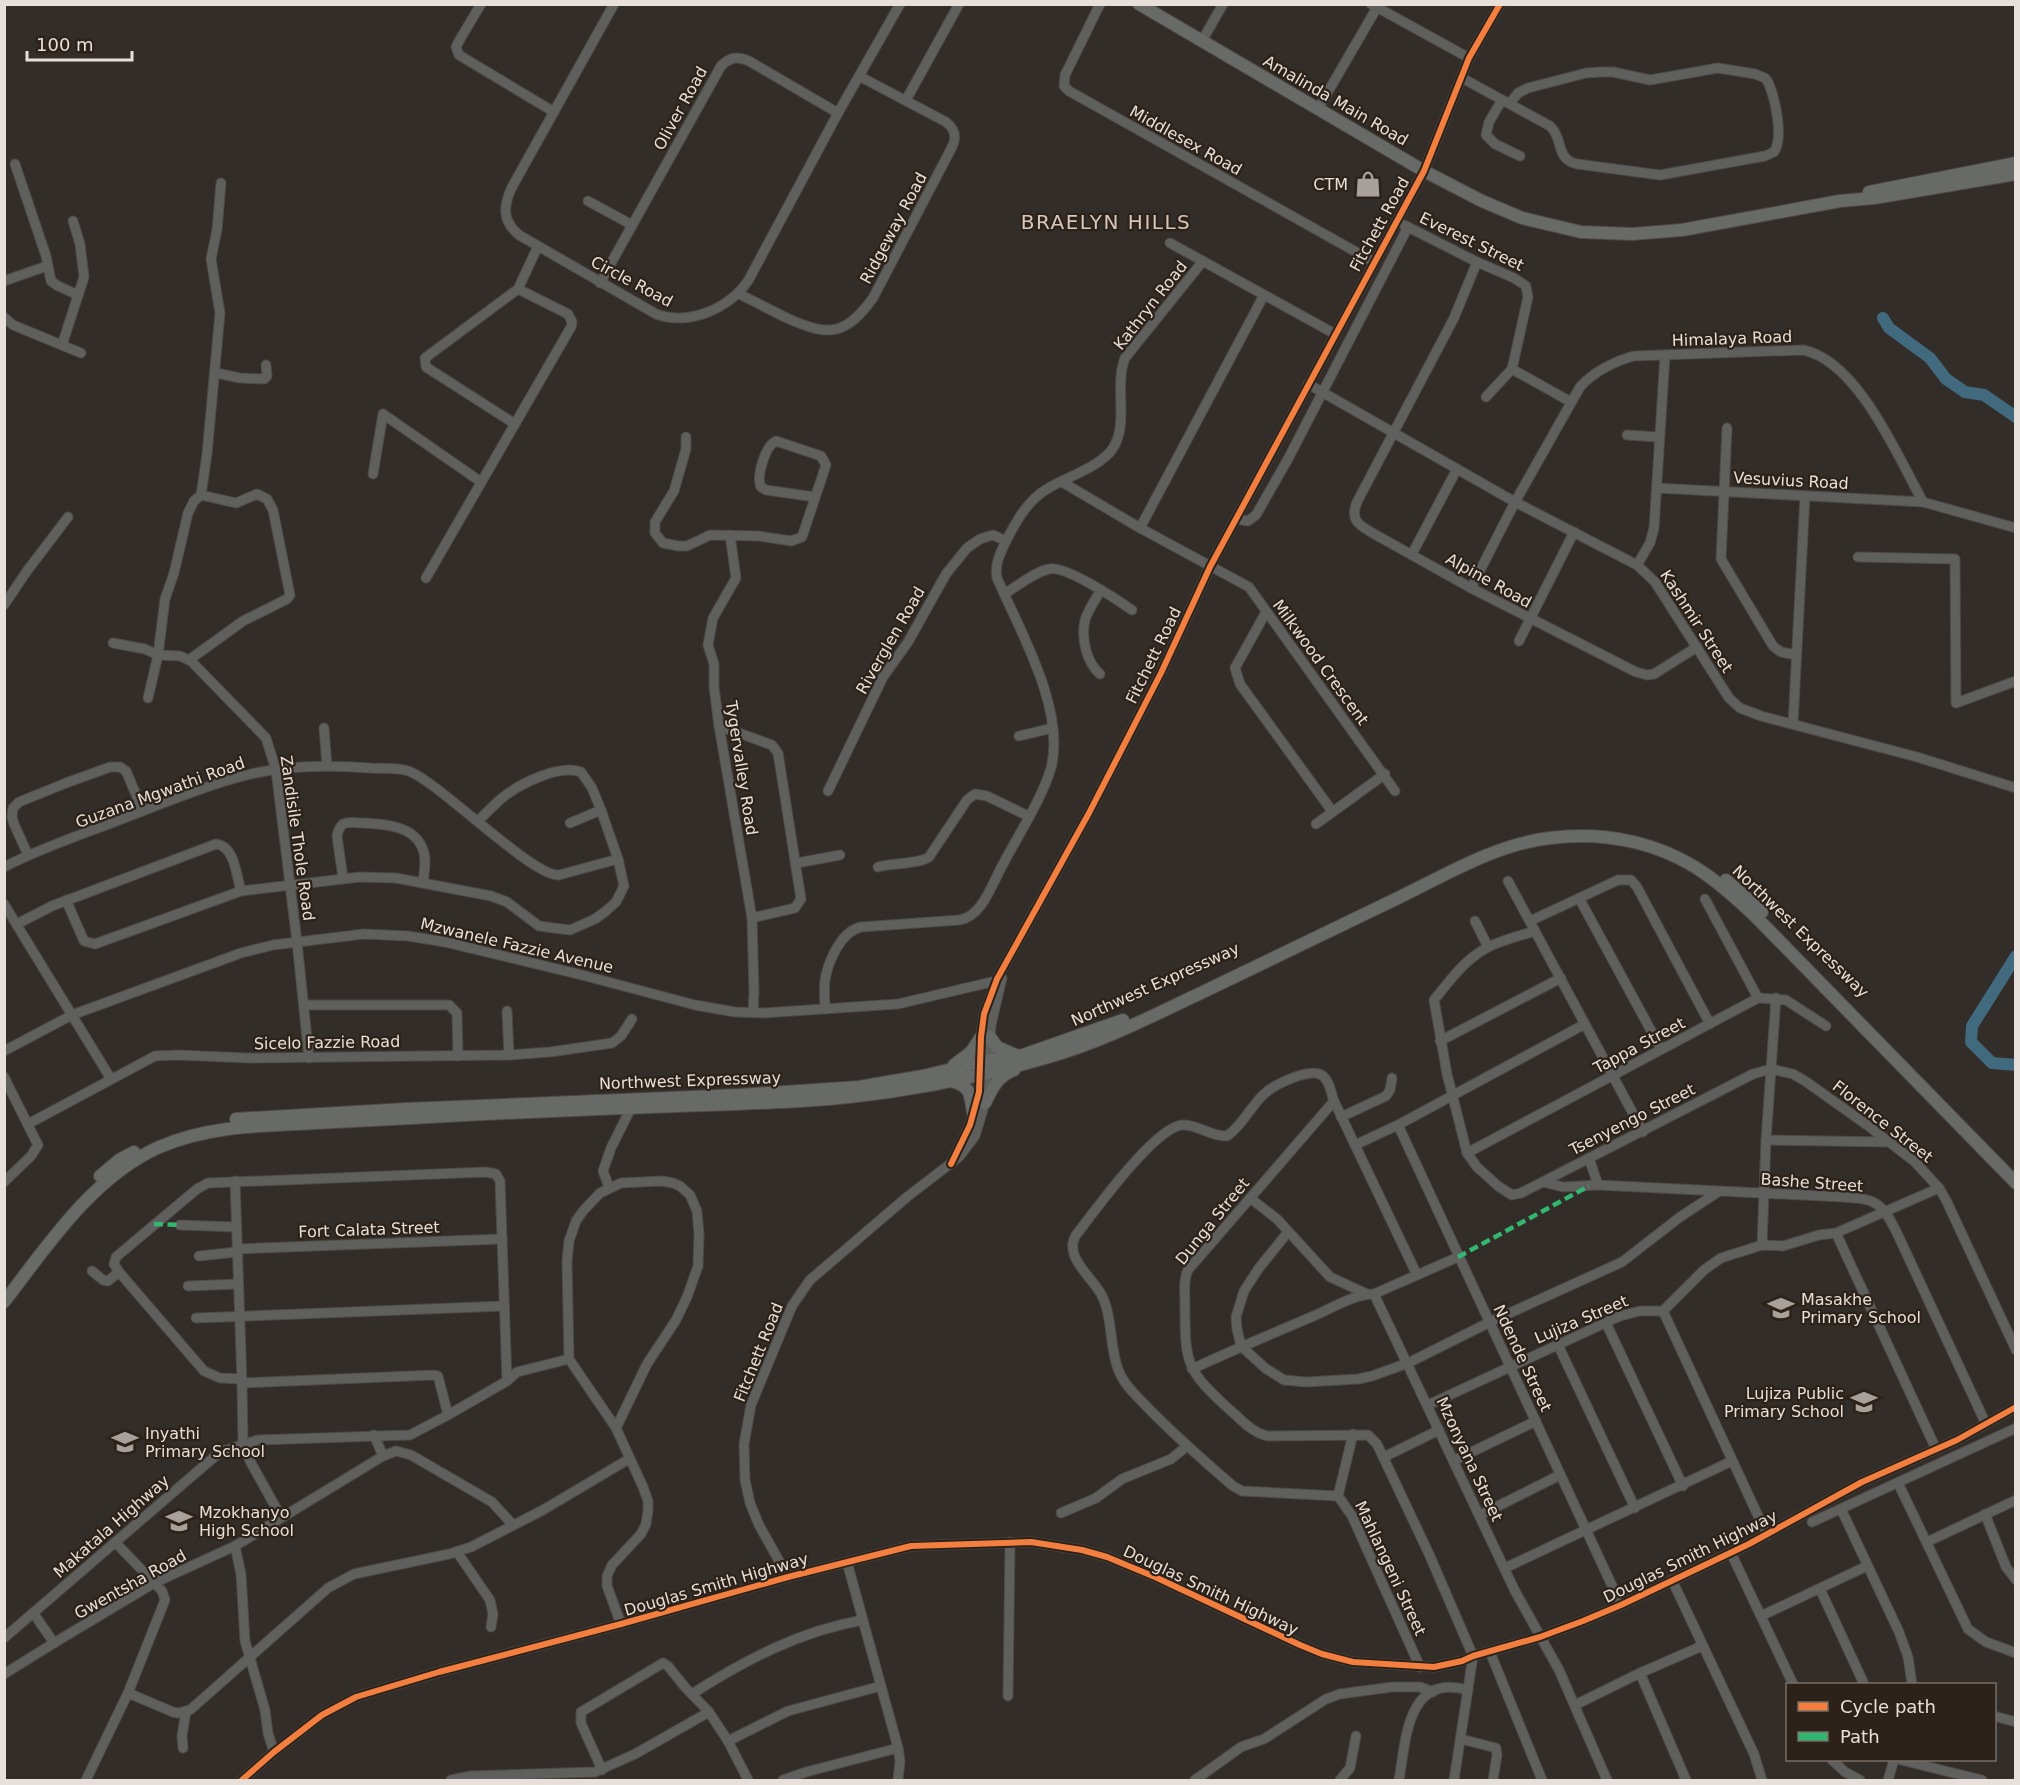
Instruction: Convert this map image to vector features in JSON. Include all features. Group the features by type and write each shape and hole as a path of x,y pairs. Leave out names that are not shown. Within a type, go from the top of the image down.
{"main road":[{"name":"Amalinda Main Road","path":"1139,4 1424,171 1482,201 1522,218 1581,232 1610,234 1682,230 1839,201 1892,186 2016,163"},
{"name":"Amalinda Main Road","path":"1839,201 1874,198 2016,174"},
{"name":"Northwest Expressway","path":"984,1067 1094,1032 1144,1011 1483,849 1543,831 1576,828 1605,829 1635,834 1663,843 1705,864 1728,880 1774,923 2014,1178"},
{"name":"Northwest Expressway","path":"4,1302 70,1219 101,1187 127,1165 155,1149 183,1138 235,1127 752,1104 847,1097 984,1067 1047,1058 1149,1018 1481,858 1543,838 1576,835 1603,836 1635,842 1662,851 1692,866 1719,884 1755,916 2014,1178"},
{"path":"973,1113 966,1086 946,1075 985,1037 997,1047 1020,1056"},
{"path":"985,1103 995,1084 1004,1074 1047,1058"},
{"name":"Northwest Expressway","path":"4,1289 56,1224 98,1177 119,1160 144,1146 167,1135 200,1125 231,1119 395,1109 808,1091 860,1087 946,1075"}],"street":[{"path":"481,4 459,41 457,51 462,58 554,112"},
{"name":"Circle Road","path":"614,4 512,188 504,207 505,216 513,230 538,246 656,314 677,320 704,314 739,294 900,4"},
{"path":"906,100 959,4"},
{"name":"Middlesex Road","path":"1100,4 1065,75 1064,86 1069,91 1374,262"},
{"path":"1202,41 1223,4"},
{"name":"Fitchett Road","path":"788,1577 759,1525 750,1503 745,1480 744,1444 751,1405 792,1306 810,1280 907,1197 951,1164 964,1152 975,1136 985,1103 984,1067 988,1001 1161,673 1210,567 1424,171 1469,58 1500,4"},
{"path":"1318,108 1376,6 1469,58"},
{"name":"Oliver Road","path":"600,283 721,66 728,59 737,57 749,61 838,113"},
{"path":"1462,78 1506,101 1550,126 1557,135 1564,157 1568,162 1577,164 1660,175 1765,156 1774,152 1778,144 1779,133 1768,82 1765,78 1755,74 1726,68 1708,69 1650,80 1613,72 1586,73 1528,88 1506,101 1487,127 1486,135 1495,144 1520,156"},
{"name":"Ridgeway Road","path":"739,294 822,331 847,325 864,310 873,298 954,142 955,134 951,126 860,76"},
{"path":"15,164 46,256 50,277 54,283 78,295"},
{"path":"148,698 158,655 167,590 176,564 188,513 194,501 201,495 216,374 220,314 211,260 217,230 221,183"},
{"path":"588,201 632,225"},
{"path":"62,345 84,277 80,244 73,221"},
{"name":"Everest Street","path":"1397,221 1526,286 1528,297 1512,369"},
{"path":"1236,519 1248,521 1256,515 1288,459 1408,227"},
{"path":"1170,243 1335,334"},
{"path":"515,424 426,368 424,363 425,358 518,289 538,246"},
{"name":"Kathryn Road","path":"825,1009 825,976 842,940 848,933 861,927 959,920 970,917 981,905 1028,816 1050,768 1053,728 1047,699 997,578 996,568 1006,541 1022,514 1041,493 1111,452 1118,438 1125,358 1203,261"},
{"path":"1393,432 1454,318 1477,262"},
{"path":"4,281 47,266"},
{"path":"426,578 571,327 572,322 568,314 518,289"},
{"path":"1140,528 1264,295"},
{"path":"4,317 13,325 81,353"},
{"name":"Himalaya Road","path":"1471,588 1515,502 1571,402 1587,379 1626,358 1803,350 1819,355 1864,395 1923,502"},
{"path":"1637,564 1653,537 1665,355"},
{"path":"216,374 264,379 267,376 266,365"},
{"path":"1486,398 1512,369 1571,402"},
{"name":"Kashmir Street","path":"1308,384 1515,502 1637,564 1655,582 1729,698 1740,708 1761,716 1917,757 2016,788"},
{"path":"373,474 383,414 482,482"},
{"path":"1727,428 1720,553 1724,566 1773,646 1781,652 1796,655"},
{"name":"Alpine Road","path":"1393,432 1357,502 1354,514 1361,526 1471,588 1642,674 1654,674 1697,647"},
{"path":"1627,435 1659,437"},
{"path":"686,437 686,449 677,483 656,518 654,526 655,534 663,543 687,546 705,536 730,535 759,536 791,541 799,539 805,532 826,465 824,458 779,441 770,444 758,478 761,487 766,490 815,497"},
{"path":"1412,554 1457,469"},
{"name":"Milkwood Crescent","path":"1062,482 1140,528 1249,587 1395,790"},
{"name":"Vesuvius Road","path":"1657,488 1923,502"},
{"path":"113,643 145,649 158,655 180,656 189,660 243,621 287,599 290,595 273,510 267,499 257,494 243,502 231,503 201,495"},
{"path":"1793,724 1805,496"},
{"path":"1923,502 2016,528"},
{"path":"4,605 68,517"},
{"path":"1519,641 1574,532"},
{"name":"Tygervalley Road","path":"730,535 736,578 713,618 708,641 714,664 714,687 719,726 752,918 753,1012"},
{"name":"Riverglen Road","path":"828,791 883,677 908,642 951,566 967,548 980,539 993,535 1006,541"},
{"path":"1858,557 1955,559 1956,703 2016,681"},
{"path":"1004,594 1038,573 1052,568 1066,572 1101,590 1132,610"},
{"path":"1100,674 1089,658 1084,629 1088,612 1101,590"},
{"path":"1266,612 1235,668 1235,673 1240,684 1332,812"},
{"name":"Zandisile Thole Road","path":"189,660 266,738 276,770 309,1058"},
{"path":"719,726 772,745 777,750 797,863 802,893 799,904 795,908 752,918"},
{"path":"324,728 327,766"},
{"path":"1019,736 1053,728"},
{"name":"Guzana Mgwathi Road","path":"4,867 28,855 143,811 248,775 327,766 411,772 539,869 552,875 565,874 618,860"},
{"path":"28,855 14,824 12,817 14,808 19,802 66,783 110,767 124,769 143,811"},
{"path":"66,900 84,941 95,944 241,891 343,878 372,877 423,882 500,899 539,926 561,930 570,930 595,919 620,896 624,886 601,810 583,774 577,770 543,776 510,792 478,821"},
{"path":"1316,824 1385,774"},
{"path":"878,867 926,860 967,800 975,794 987,796 1028,816"},
{"path":"570,823 601,810"},
{"path":"343,878 338,829 349,823 375,824 391,825 408,832 421,844 424,854 423,882"},
{"path":"17,924 66,900 216,844 228,849 241,891"},
{"path":"797,863 840,855"},
{"path":"1530,921 1618,880 1631,880 1637,887 1710,1024"},
{"path":"1508,881 1643,1132"},
{"path":"1579,898 1661,1049"},
{"path":"1705,900 1758,998"},
{"path":"4,904 111,1079"},
{"path":"1475,921 1488,947"},
{"path":"1467,1153 1440,1041 1434,1000 1464,965 1488,947 1535,931"},
{"name":"Mzwanele Fazzie Avenue","path":"4,1051 72,1015 241,953 297,942 363,934 428,939 578,974 721,1011 753,1012 898,1004 999,980"},
{"path":"1440,1041 1561,978"},
{"name":"Fitchett Road","path":"985,1037 995,1004 999,980"},
{"path":"973,985 984,991 988,1001"},
{"name":"Tappa Street","path":"1467,1153 1758,998 1776,998 1790,1002 1826,1026"},
{"path":"1762,1245 1766,1140 1776,998"},
{"path":"304,1005 449,1005 457,1013 458,1056"},
{"path":"507,1011 508,1055"},
{"name":"Sicelo Fazzie Road","path":"28,1124 148,1059 163,1055 309,1058 508,1055 550,1052 612,1043 621,1036 632,1019"},
{"path":"1355,1145 1398,1125 1585,1024"},
{"name":"Fitchett Road","path":"951,1164 970,1125 984,1067"},
{"name":"Tsenyengo Street","path":"1467,1153 1477,1167 1506,1192 1516,1195 1643,1132 1746,1077 1771,1069"},
{"name":"Florence Street","path":"1771,1069 1793,1074 1859,1119 1923,1170 1940,1188 2016,1350"},
{"name":"Mahlangeni Street","path":"1334,1101 1325,1077 1308,1072 1265,1092 1227,1136 1220,1136 1186,1125 1174,1127 1162,1135 1129,1170 1073,1240 1071,1249 1101,1294 1106,1307 1114,1357 1121,1377 1137,1397 1187,1446 1233,1486 1242,1491 1338,1496 1352,1516 1420,1667"},
{"path":"4,1077 38,1145 4,1182"},
{"path":"1341,1117 1386,1096 1390,1090 1392,1078"},
{"path":"1334,1101 1417,1275"},
{"name":"Dunga Street","path":"1334,1101 1186,1274 1186,1346 1192,1369 1201,1383 1258,1434 1267,1436 1353,1434 1368,1435 1371,1438 1384,1457 1473,1656"},
{"path":"609,1187 603,1171 610,1148 632,1108"},
{"name":"Ndende Street","path":"1398,1125 1621,1605"},
{"path":"1766,1140 1888,1142"},
{"path":"1589,1158 1598,1185"},
{"path":"448,1415 441,1383 438,1376 434,1375 242,1381 220,1378 204,1371 119,1272 114,1263 116,1257 197,1189 208,1183 486,1172 496,1174 500,1180 507,1381"},
{"path":"235,1181 243,1444 281,1517"},
{"path":"616,1428 647,1364 676,1320 698,1266 698,1211 694,1202 680,1186 662,1181 621,1183 609,1187 594,1197 576,1221 569,1241 567,1261 566,1304 569,1359 616,1428 646,1494 648,1511 646,1524 641,1534 608,1571 607,1586 621,1624"},
{"name":"Bashe Street","path":"1543,1182 1563,1187 1598,1185 1857,1198 1875,1202 1886,1211"},
{"path":"1767,1535 1663,1311 1714,1262 1732,1253 1762,1245 1783,1246 1819,1235 1836,1233 1940,1188"},
{"path":"1288,1232 1258,1268 1244,1291 1236,1317 1241,1346 1278,1377 1291,1381 1358,1379 1408,1363 1490,1322 1629,1258 1680,1216 1718,1192"},
{"path":"1250,1198 1277,1219 1330,1276 1371,1294"},
{"path":"1886,1211 1986,1424"},
{"path":"180,1225 236,1227"},
{"path":"1836,1233 1936,1449"},
{"name":"Fort Calata Street","path":"199,1256 237,1251 502,1239"},
{"path":"1192,1369 1241,1346 1458,1257"},
{"path":"92,1271 108,1281 119,1272"},
{"path":"188,1286 238,1284"},
{"name":"Mzonyana Street","path":"1371,1294 1408,1363 1505,1568 1554,1660 1607,1780"},
{"path":"196,1318 504,1306"},
{"name":"Lujiza Street","path":"1428,1405 1620,1316 1640,1311 1663,1311"},
{"path":"1606,1323 1683,1486"},
{"path":"1558,1345 1635,1508"},
{"name":"Makatala Highway","path":"4,1638 220,1452 258,1440 410,1435 507,1381 517,1372 569,1359"},
{"name":"Douglas Smith Highway","path":"242,1780 322,1715 356,1697 559,1639 911,1546 1007,1542 1057,1544 1107,1557 1322,1654 1353,1662 1420,1667 1446,1665 1540,1637 1621,1605 1767,1535 1862,1482 2014,1411"},
{"path":"1455,1460 1536,1421"},
{"path":"1812,1522 2016,1428"},
{"path":"1384,1457 1439,1430"},
{"path":"1338,1496 1353,1434"},
{"path":"374,1435 383,1456 396,1451 411,1455 492,1502 513,1525"},
{"path":"1061,1513 1096,1498 1122,1479 1171,1459 1187,1446"},
{"name":"Gwentsha Road","path":"4,1674 154,1583 235,1546 281,1517 301,1508 383,1456"},
{"path":"183,1748 182,1736 186,1712 328,1588 345,1577 457,1552 543,1510 629,1459"},
{"path":"1505,1568 1732,1461"},
{"path":"1480,1515 1560,1475"},
{"path":"1898,1483 1962,1621 1968,1629 1986,1642 2016,1653"},
{"path":"1927,1542 2016,1500"},
{"path":"1841,1509 1904,1643 1912,1683"},
{"path":"1985,1514 2006,1567 2016,1580"},
{"path":"86,1780 128,1693 165,1600 164,1593 115,1542"},
{"path":"1007,1542 1008,1696"},
{"path":"235,1546 242,1574 244,1633 274,1752"},
{"path":"457,1552 490,1600 493,1614 491,1627"},
{"path":"1731,1553 1793,1683"},
{"path":"846,1562 898,1748 900,1761 898,1780"},
{"path":"1761,1616 1867,1566"},
{"path":"1672,1580 1754,1754 1762,1780"},
{"path":"1820,1589 1864,1683"},
{"path":"34,1614 54,1642"},
{"path":"692,1694 736,1666 790,1641 836,1624 863,1620"},
{"path":"1575,1705 1702,1646"},
{"path":"1490,1652 1542,1780"},
{"path":"1454,1780 1473,1656"},
{"path":"602,1770 581,1723 580,1715 583,1710 663,1663 709,1712 748,1780"},
{"path":"1640,1673 1686,1780"},
{"path":"728,1742 788,1712 881,1686"},
{"path":"1399,1780 1408,1725 1412,1712 1419,1702 1433,1692 1453,1686 1468,1690"},
{"path":"1195,1780 1241,1747 1264,1739 1326,1699 1340,1694 1392,1687 1420,1687 1433,1692"},
{"path":"128,1693 173,1712 186,1712"},
{"path":"451,1780 471,1776 525,1778 602,1770 709,1712"},
{"path":"1996,1716 2016,1722"},
{"path":"1340,1780 1350,1768 1356,1736"},
{"path":"1461,1739 1496,1748 1493,1780"},
{"path":"783,1780 898,1748"},
{"path":"1833,1761 1845,1772 1860,1780"},
{"path":"1888,1780 1894,1761"},
{"path":"1905,1761 1982,1780"}],"waterway":[{"path":"1883,318 1889,328 1930,358 1946,379 1965,392 1984,395 2016,417"},
{"path":"2016,956 1972,1026 1971,1042 1992,1063 2016,1065"}],"marked path":[{"path":"1458,1257 1589,1186"},
{"path":"154,1224 180,1225"}],"cycle path":[{"path":"951,1164 970,1125 979,1092 984,1014 997,979 1089,813 1161,673 1210,567 1424,171 1469,58 1500,4"},
{"path":"242,1780 322,1715 356,1697 439,1672 788,1577 911,1546 1031,1542 1082,1550 1107,1557 1155,1577 1322,1654 1353,1662 1434,1667 1462,1661 1540,1637 1621,1605 1749,1544 1862,1482 1957,1440 2016,1407"}],"place":[{"name":"CTM","path":"1368,184"},
{"name":"Masakhe Primary School","path":"1781,1308"},
{"name":"Lujiza Public Primary School","path":"1864,1402"},
{"name":"Inyathi Primary School","path":"125,1442"},
{"name":"Mzokhanyo High School","path":"179,1521"}],"district":[{"name":"BRAELYN HILLS","path":"1106,222"}]}
